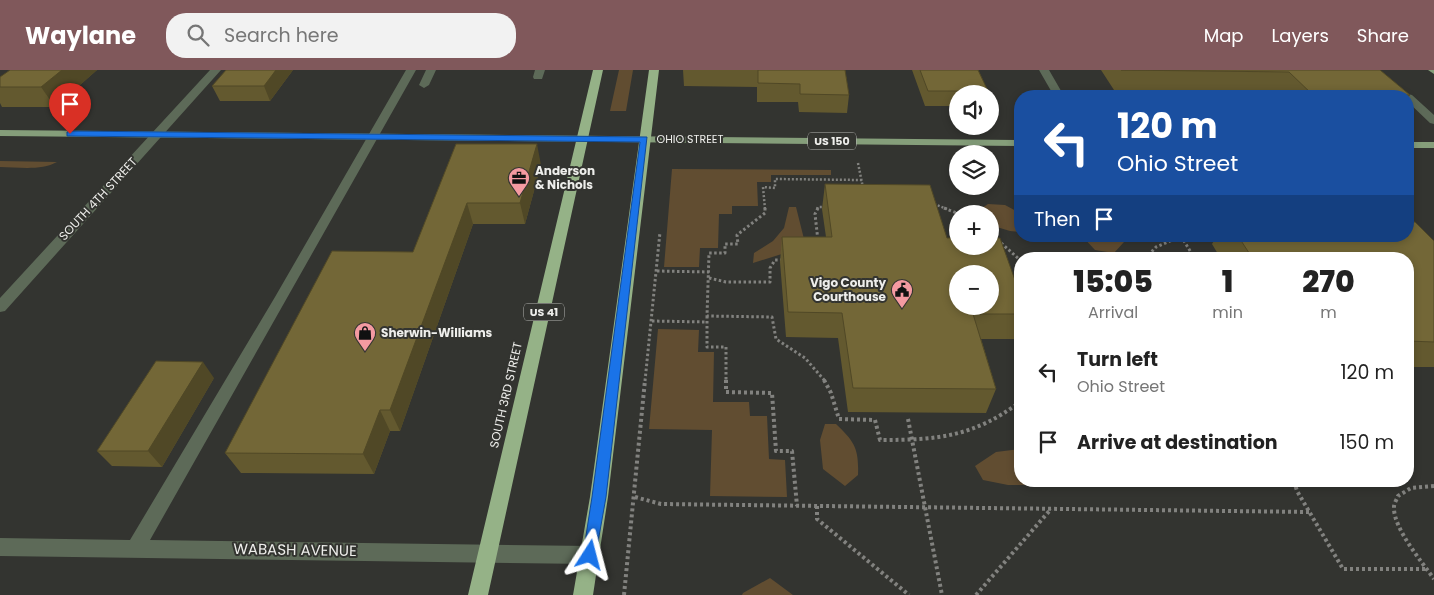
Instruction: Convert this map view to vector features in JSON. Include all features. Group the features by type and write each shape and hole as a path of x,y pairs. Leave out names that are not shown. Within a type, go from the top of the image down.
{"highway":[{"name":"SOUTH 3RD STREET","path":"488,553 598,70"},
{"path":"583,595 599,497 654,70"},
{"name":"US 41","path":"478,595 488,553"}],"main road":[{"name":"OHIO STREET","path":"0,133 1014,143"},
{"path":"1414,145 1434,145"}],"street":[{"name":"SOUTH 4TH STREET","path":"0,307 216,70"},
{"path":"134,549 411,70"},
{"path":"424,85 431,70"},
{"path":"1044,70 1056,90"},
{"path":"1414,103 1431,118"},
{"name":"WABASH AVENUE","path":"0,547 590,555"}],"path":[{"path":"857,190 863,189 858,162"},
{"path":"797,506 792,451 776,451 772,393 726,392 726,347 707,347 709,253 725,253 725,244 738,244 737,235 765,213 763,187 775,188 774,179 862,180"},
{"path":"928,202 949,210"},
{"path":"819,250 815,214 818,207 826,207"},
{"path":"624,595 661,225"},
{"path":"999,241 1014,255"},
{"path":"1148,252 1154,247 1167,242"},
{"path":"709,278 726,282 770,282 770,268 774,260 784,260"},
{"path":"657,271 709,272"},
{"path":"708,316 772,317 776,339 787,344 809,360 828,386 839,419 874,420 880,440 912,441 946,438 981,427 1014,406"},
{"path":"652,321 707,322"},
{"path":"908,419 942,595"},
{"path":"1414,487 1434,486"},
{"path":"1297,487 1343,569 1428,569"},
{"path":"1414,487 1405,489 1396,497 1392,509 1397,521 1434,579"},
{"path":"635,497 661,504 1310,512"},
{"path":"817,506 817,519 909,595"},
{"path":"976,595 1052,509"}],"shaded area":[{"path":"619,70 633,70 626,111 610,111"},
{"path":"0,161 57,162 44,167 22,168 0,167"},
{"path":"672,169 831,170 831,175 771,175 771,182 757,182 758,206 732,206 732,214 719,214 718,248 700,248 699,267 664,267"},
{"path":"988,204 1005,205 1014,210 1014,231 999,228 999,205 986,205"},
{"path":"789,207 796,207 804,239 785,253 753,263 754,253 773,241 784,228"},
{"path":"1088,242 1124,242 1115,252 1095,250"},
{"path":"658,329 699,330 698,352 714,352 713,402 749,402 750,416 767,416 769,459 785,460 787,497 710,496 712,430 649,429"},
{"path":"825,424 836,424 852,441 856,452 858,475 845,486 823,469 820,440"},
{"path":"1014,450 1014,485 983,480 975,466 996,452"},
{"path":"770,578 793,595 742,595 743,593"}],"building":[{"path":"10,70 62,70 41,87 0,87 0,77"},
{"path":"226,70 276,70 264,86 212,86"},
{"path":"758,70 845,70 849,95 800,94 800,84 758,83"},
{"path":"920,70 978,70 985,85 949,85 949,91 928,91"},
{"path":"1121,70 1380,70 1404,90 1308,90 1289,72"},
{"path":"456,144 537,144 520,203 467,203 390,410 380,410 363,454 225,453 332,251 413,252"},
{"name":"Vigo County Courthouse","path":"825,184 930,185 947,238 949,238 949,255 999,255 1000,238 1014,277 1014,314 999,314 999,265 949,265 949,315 973,315 996,389 853,388 842,313 788,312 782,237 832,237"},
{"path":"1415,222 1434,241 1434,342 1414,341 1414,252 1248,252 1242,242 1414,242"},
{"path":"156,361 203,362 148,451 97,451"}],"place":[{"name":"Anderson & Nichols","path":"519,197"},
{"name":"Vigo County Courthouse","path":"902,309"},
{"name":"Sherwin-Williams","path":"365,352"}],"route":[{"path":"70,134 644,139 590,555"}]}
